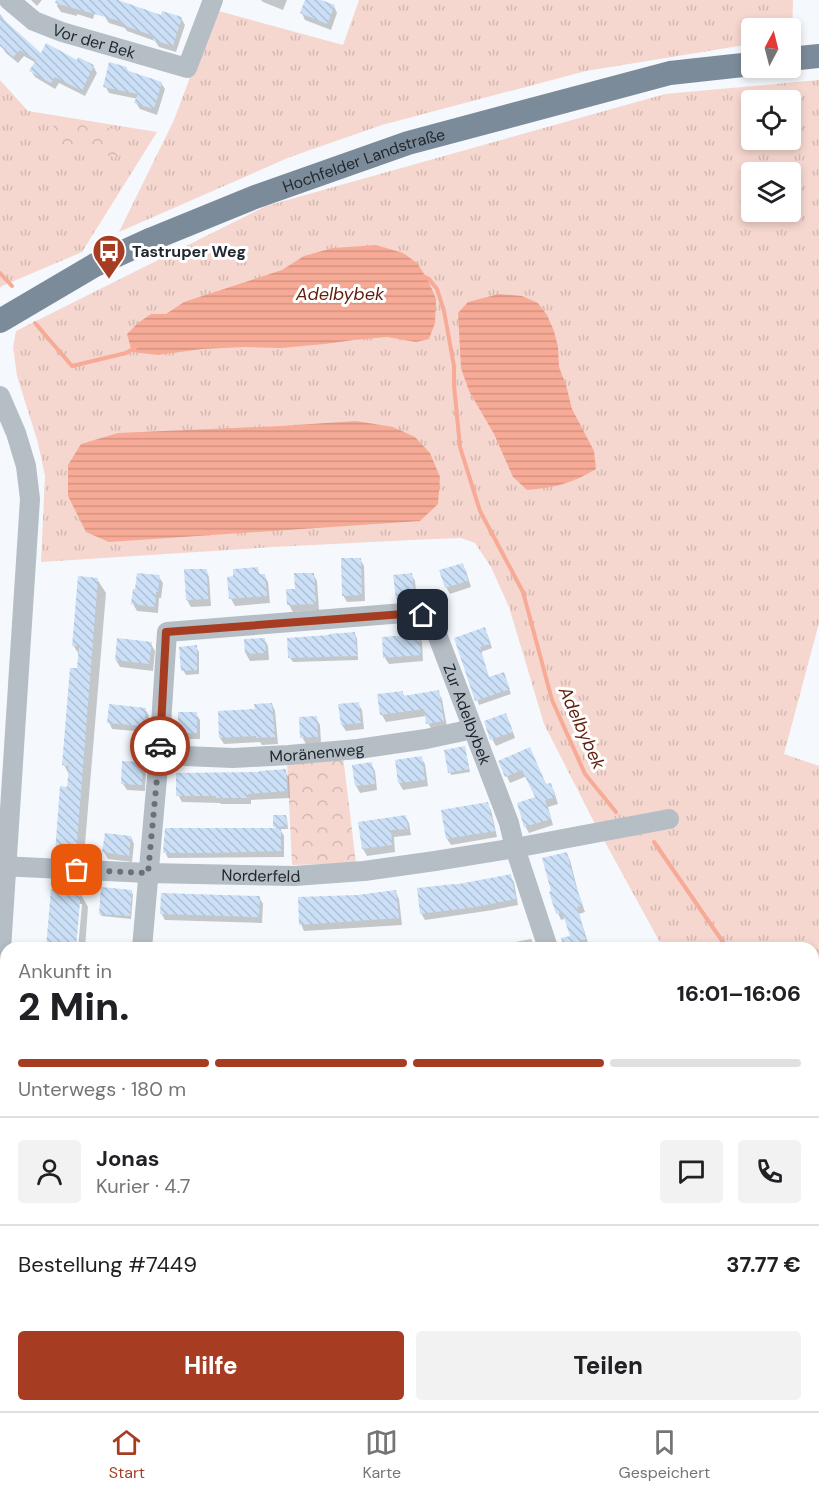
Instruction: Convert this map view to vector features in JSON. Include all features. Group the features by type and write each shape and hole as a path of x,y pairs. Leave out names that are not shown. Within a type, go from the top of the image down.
{"main road":[{"path":"801,58 819,56"},
{"name":"Hochfelder Landstraße","path":"0,321 95,265 152,239 255,197 408,143 670,73 741,65"}],"street":[{"name":"Vor der Bek","path":"9,0 34,21 62,32 187,68 213,0"},
{"path":"0,396 16,433 26,466 30,499 3,866 2,942"},
{"name":"Zur Adelbybek","path":"142,942 159,755 166,632 404,614 430,616 508,823 546,942"},
{"name":"Moränenweg","path":"159,755 234,758 289,755 426,739 472,729"},
{"name":"Norderfeld","path":"3,866 148,873 294,876 364,871 515,848 669,819"}],"green space":[{"path":"359,0 793,0 793,18 741,18 741,46 586,71 382,125 290,157 119,232 174,120 215,10 343,45"},
{"path":"0,80 28,111 157,132 82,252 0,287"},
{"path":"819,80 819,623 784,754 819,766 819,942 660,942 544,724 509,607 491,567 475,543 461,538 412,540 41,562 45,476 38,443 17,376 13,347 16,331 266,206 665,94"},
{"path":"55,118 124,131 119,158 50,145"},
{"path":"343,756 356,863 292,865 287,761"}],"water":[{"name":"Adelbybek","path":"376,245 403,253 417,263 428,280 436,299 435,323 429,339 416,342 387,337 281,348 202,349 158,355 132,352 127,334 151,314 166,314 184,302 282,270 304,256 333,248"},
{"path":"499,294 522,296 538,303 547,315 554,331 559,367 572,409 594,451 596,469 588,474 555,486 527,490 513,477 494,434 469,391 461,368 458,313 468,302"},
{"path":"356,421 393,427 415,437 430,453 440,477 438,504 420,521 109,542 86,532 68,496 68,465 81,444 118,433"}],"building":[{"path":"56,0 118,0 161,15 162,11 182,17 173,46 153,40 154,36 122,25 123,22 55,3"},
{"path":"305,0 321,0 335,5 327,24 300,13"},
{"path":"0,16 41,53 46,43 77,60 78,57 94,65 82,91 55,77 51,83 29,71 36,60 20,50 13,57 0,46"},
{"path":"109,62 162,82 154,109 134,103 138,94 103,87"},
{"path":"341,558 361,558 362,595 342,596"},
{"path":"463,563 468,581 445,588 439,570"},
{"path":"258,567 259,574 265,574 267,596 229,599 227,577 233,576 233,569"},
{"path":"184,569 207,569 208,599 186,600"},
{"path":"137,573 160,575 155,607 131,604"},
{"path":"294,573 314,573 316,604 287,605 286,589 295,589"},
{"path":"412,573 415,597 396,599 393,575"},
{"path":"78,576 98,578 76,854 55,853 60,786 67,787 69,766 62,765 70,668 77,668 79,646 72,646"},
{"path":"485,627 490,644 480,647 489,677 504,672 510,689 475,701 454,638"},
{"path":"355,632 357,656 288,658 287,638"},
{"path":"419,634 421,655 383,658 382,637"},
{"path":"117,638 152,642 149,664 115,660"},
{"path":"265,638 266,653 245,654 244,639"},
{"path":"197,645 197,670 181,671 179,647"},
{"path":"439,690 444,721 426,724 424,709 380,715 377,694 403,691 403,696"},
{"path":"359,702 361,723 341,725 338,704"},
{"path":"272,703 275,737 219,738 218,711 255,709 254,704"},
{"path":"109,704 146,708 144,726 107,723"},
{"path":"178,712 197,712 197,733 178,733"},
{"path":"506,713 513,732 490,740 484,721"},
{"path":"317,716 318,737 300,738 299,717"},
{"path":"465,746 469,769 448,773 444,750"},
{"path":"530,747 546,784 551,783 555,797 545,800 551,819 524,827 517,803 535,797 522,770 505,777 498,761"},
{"path":"422,756 425,780 398,783 395,760"},
{"path":"122,761 143,762 142,785 121,784"},
{"path":"372,762 375,784 355,786 352,765"},
{"path":"286,769 287,791 248,794 248,798 176,796 176,773 259,772"},
{"path":"488,802 495,831 446,839 441,810"},
{"path":"273,815 286,815 287,826 273,827"},
{"path":"406,815 408,829 391,830 392,845 362,849 358,822"},
{"path":"165,828 281,828 281,851 163,853"},
{"path":"105,833 131,836 129,856 102,852"},
{"path":"567,852 583,905 577,907 586,939 579,942 562,942 561,938 570,936 562,912 556,914 542,858"},
{"path":"511,874 516,899 420,914 417,888 454,885"},
{"path":"101,887 132,890 130,916 99,914"},
{"path":"51,889 81,891 77,942 47,942"},
{"path":"396,890 399,918 299,925 298,897 357,895"},
{"path":"161,893 260,896 259,917 160,914"}],"waterway":[{"name":"Adelbybek","path":"0,273 12,286"},
{"name":"Adelbybek","path":"423,276 429,279 437,289 444,311 454,366 460,447 480,511 523,592 552,700 585,774 616,812"},
{"name":"Adelbybek","path":"35,323 72,366 126,353 135,348"},
{"name":"Adelbybek","path":"654,842 723,942"}],"way so far":[{"path":"77,870 148,873 160,746"}],"place":[{"name":"Tastruper Weg","path":"109,280"}],"route":[{"path":"160,746 166,632 404,614 423,615"}]}
